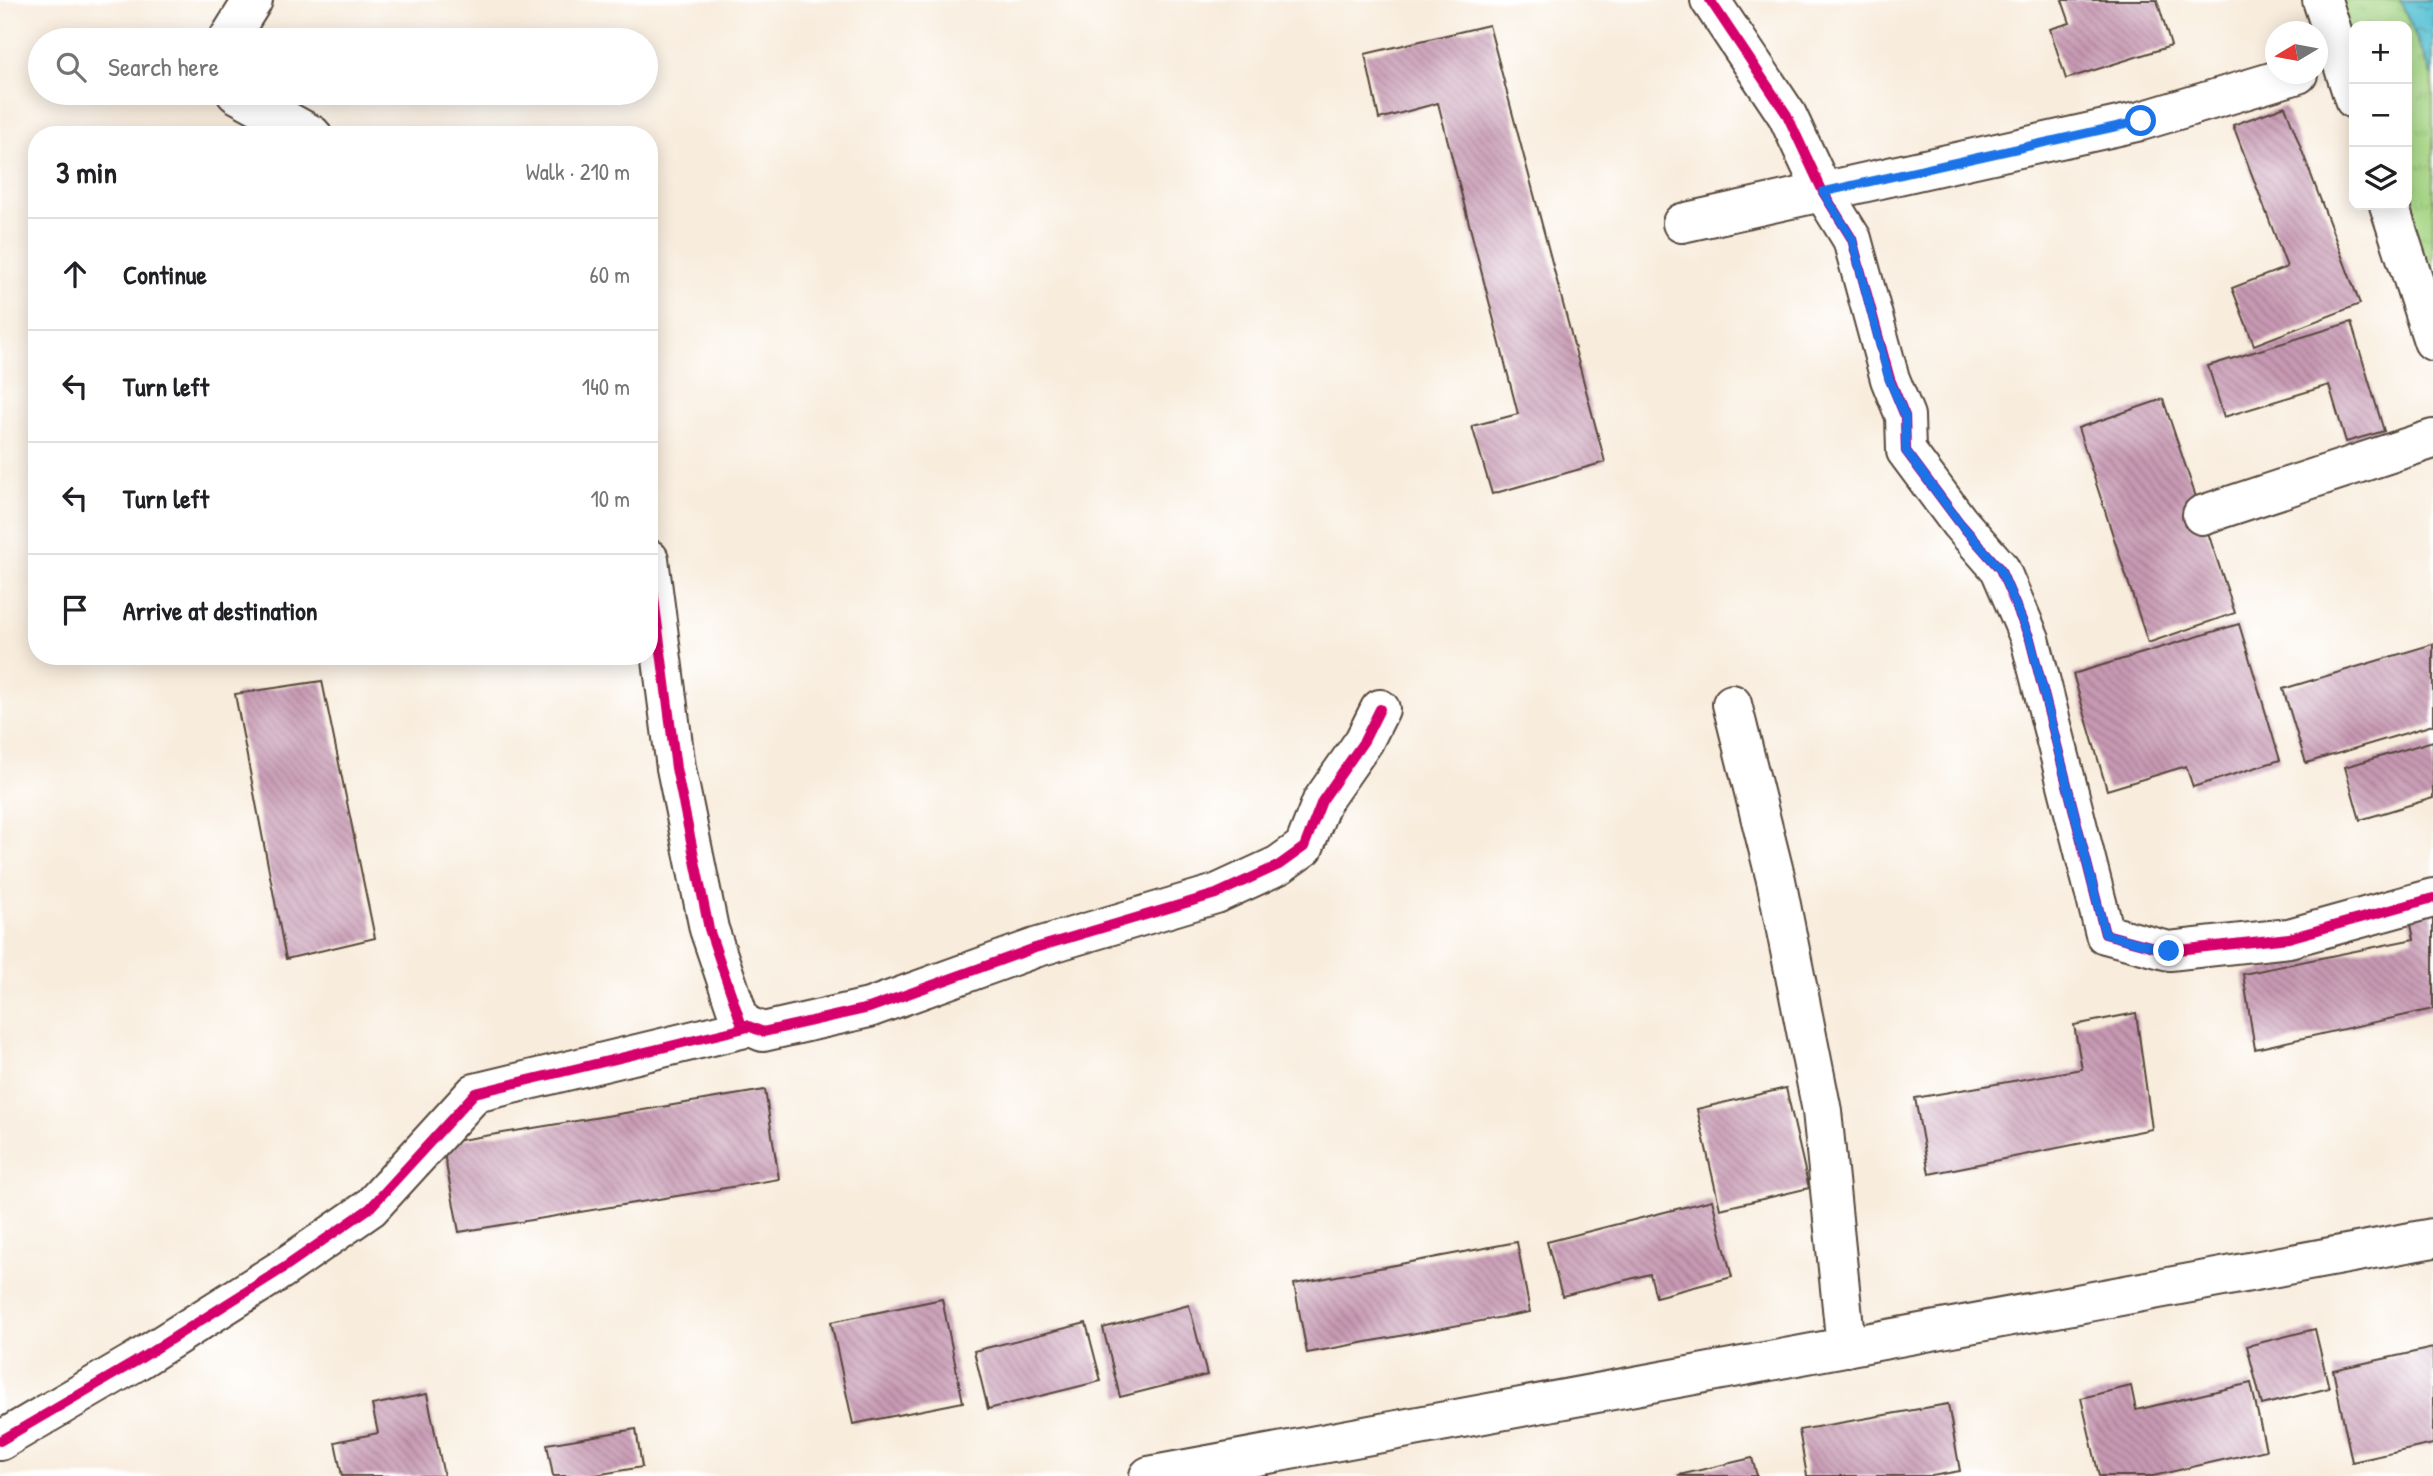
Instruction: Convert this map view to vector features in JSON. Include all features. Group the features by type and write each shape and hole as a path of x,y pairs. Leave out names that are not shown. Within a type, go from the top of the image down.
{"street":[{"path":"236,28 253,0"},
{"path":"1710,0 1787,115 1823,192 1852,239 1889,379 1905,416 1906,451 1959,522 2000,569 2030,639 2105,934 2169,951 2183,950 2289,938 2433,898"},
{"path":"2322,0 2330,64 2349,92"},
{"path":"1682,223 2141,121 2265,84"},
{"path":"258,105 296,126"},
{"path":"2391,210 2433,341"},
{"path":"2202,514 2433,439"},
{"path":"658,629 676,768 709,929 741,1023 763,1032 869,1007 1035,948 1216,894 1279,866 1304,847 1322,801 1364,741 1380,709"},
{"path":"1732,704 1776,880 1822,1111 1846,1347"},
{"path":"0,1441 135,1362 282,1269 370,1208 475,1093 749,1027"},
{"path":"1149,1476 2433,1238"}],"green space":[{"path":"2322,0 2433,0 2433,341 2408,210 2412,210 2412,21 2349,21 2349,84"}],"water":[{"path":"2400,0 2433,0 2433,77 2412,28 2412,21 2409,21"}],"building":[{"path":"2062,0 2157,0 2171,46 2066,79 2050,29 2070,23"},
{"path":"1489,25 1605,462 1492,494 1472,426 1518,414 1438,103 1379,119 1365,54"},
{"path":"2285,106 2360,304 2254,345 2232,288 2287,267 2233,125"},
{"path":"2351,322 2384,431 2346,442 2329,385 2224,417 2208,366"},
{"path":"2163,399 2235,613 2148,643 2078,428"},
{"path":"2239,624 2280,760 2193,787 2186,766 2107,790 2073,674"},
{"path":"2433,644 2433,725 2306,763 2283,689"},
{"path":"322,681 375,938 286,959 235,694"},
{"path":"2433,741 2433,798 2360,820 2345,767"},
{"path":"2433,910 2433,1009 2255,1049 2243,974 2414,939 2409,915"},
{"path":"2136,1013 2152,1129 1929,1174 1915,1098 2082,1069 2074,1025"},
{"path":"1786,1088 1809,1188 1720,1209 1697,1109"},
{"path":"765,1090 779,1179 459,1232 442,1143"},
{"path":"1712,1200 1732,1277 1656,1297 1650,1274 1562,1296 1547,1242"},
{"path":"1517,1242 1530,1312 1307,1353 1294,1284"},
{"path":"942,1299 963,1402 853,1424 831,1322"},
{"path":"1189,1305 1207,1375 1120,1397 1103,1328"},
{"path":"1086,1323 1101,1381 988,1409 974,1351"},
{"path":"2315,1329 2329,1388 2262,1405 2247,1346"},
{"path":"2433,1348 2433,1444 2352,1462 2333,1370"},
{"path":"2251,1383 2266,1450 2153,1476 2099,1476 2081,1398 2131,1386 2136,1410"},
{"path":"427,1394 444,1476 342,1476 335,1442 378,1433 372,1405"},
{"path":"1948,1404 1960,1471 1932,1476 1807,1476 1799,1430"},
{"path":"636,1429 642,1467 590,1476 553,1476 547,1444"},
{"path":"1752,1458 1757,1476 1679,1475"}],"cycle path":[{"path":"1710,0 1787,115 1823,192 1852,239 1890,379 1905,416 1906,451 1959,522 2000,569 2030,639 2105,934 2169,951 2289,938 2433,898"},
{"path":"658,629 676,768 709,929 741,1023 763,1032 869,1008 1035,948 1216,894 1279,865 1304,847 1322,801 1364,741 1380,709"},
{"path":"0,1441 135,1362 282,1269 370,1208 475,1093 749,1027"}],"route":[{"path":"2141,121 1823,192 1852,239 1889,379 1905,416 1906,451 1959,522 2000,569 2030,639 2105,934 2169,951"}]}
